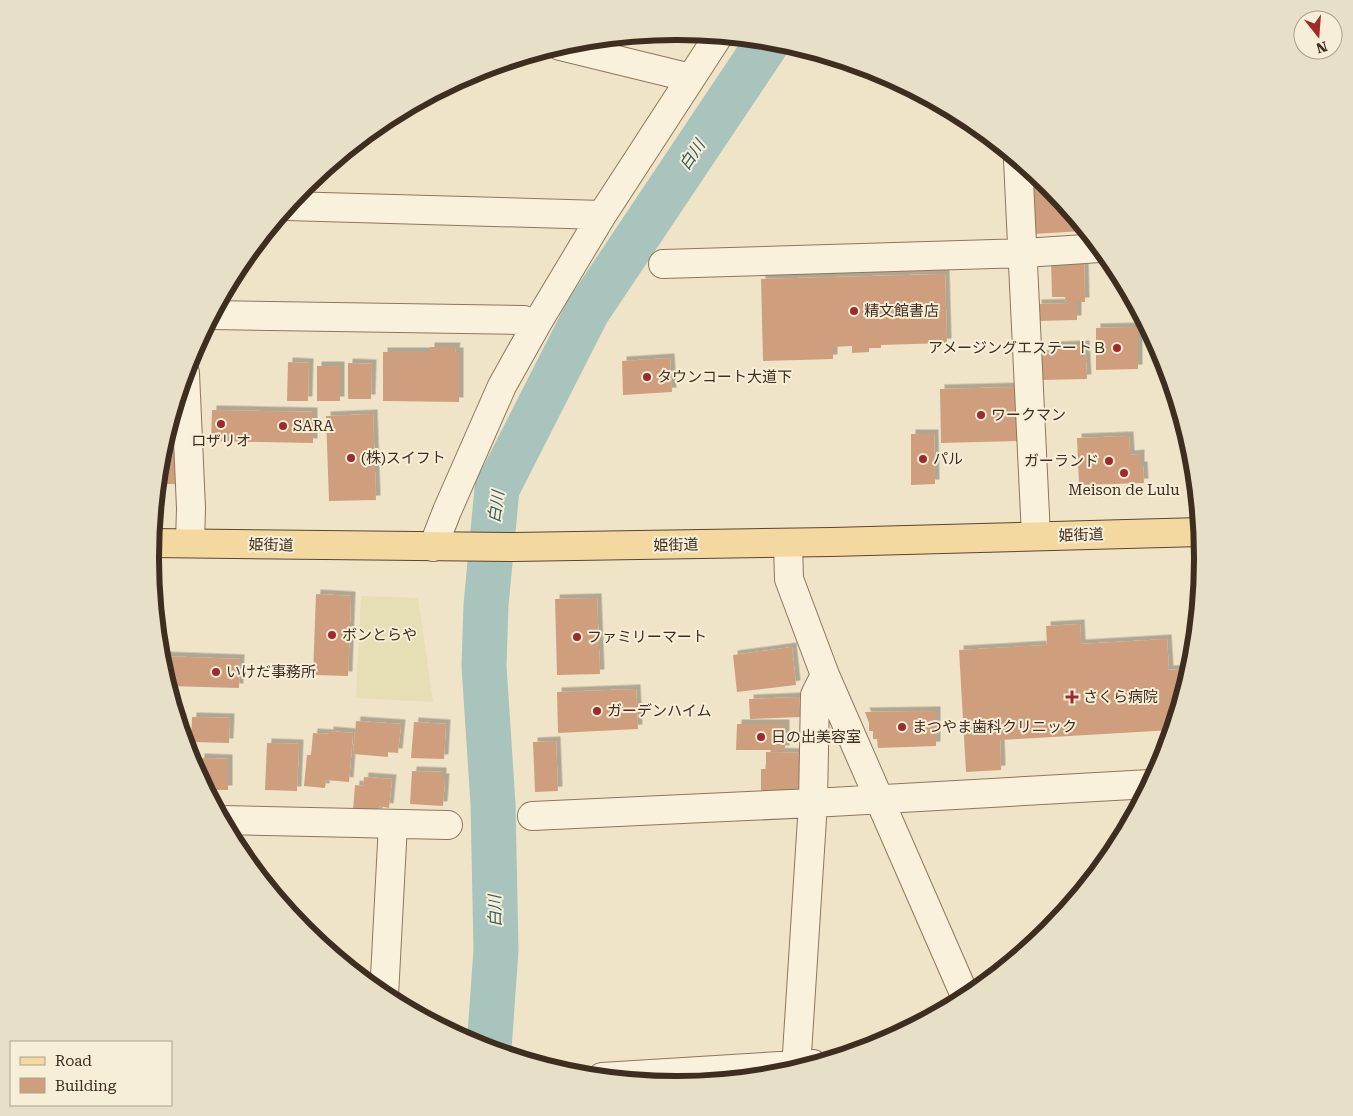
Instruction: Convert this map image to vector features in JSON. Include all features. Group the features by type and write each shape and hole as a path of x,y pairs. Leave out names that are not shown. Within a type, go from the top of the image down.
{"main road":[{"name":"姫街道","path":"159,543 513,548 1193,532"}],"street":[{"path":"442,547 447,511 502,386 602,215 715,41"},
{"path":"576,50 690,78"},
{"path":"1019,170 1036,536"},
{"path":"296,206 602,215"},
{"path":"663,264 1024,253 1091,249"},
{"path":"219,315 524,320"},
{"path":"186,392 191,508 190,543"},
{"path":"788,543 789,579 826,675 963,990"},
{"path":"802,1060 813,803 815,695 826,675"},
{"path":"532,816 813,803 1142,784"},
{"path":"230,820 448,825"},
{"path":"385,986 393,824"},
{"path":"641,1075 767,1068"}],"shaded area":[{"path":"361,596 418,598 433,702 356,698"}],"building":[{"path":"1033,183 1066,216 1078,231 1034,234"},
{"path":"1084,260 1085,302 1066,302 1065,297 1052,297 1051,261"},
{"name":"精文館書店","path":"945,274 947,343 881,345 881,348 869,348 869,352 852,353 852,346 833,347 833,359 763,361 761,279"},
{"path":"1077,303 1077,320 1038,321 1037,304"},
{"name":"アメージングエステートＢ","path":"1138,327 1138,369 1096,370 1096,328"},
{"path":"1085,345 1087,379 1041,380 1041,355 1052,355 1052,346"},
{"path":"430,347 456,347 455,352 459,352 459,402 383,401 383,352 430,352"},
{"name":"タウンコート大道下","path":"670,358 672,392 623,395 622,361"},
{"path":"288,362 309,363 308,401 287,401"},
{"path":"348,363 372,364 371,399 348,399"},
{"path":"317,366 340,366 340,401 317,401"},
{"name":"ワークマン","path":"1020,387 1021,441 941,443 940,389"},
{"path":"212,410 313,412 313,443 211,441"},
{"name":"(株)スイフト","path":"373,414 376,500 329,501 326,416"},
{"name":"パル","path":"911,434 934,434 935,484 911,485"},
{"path":"173,436 174,436 175,484 164,484"},
{"name":"ガーランド","path":"1129,436 1130,455 1140,454 1140,466 1143,466 1144,483 1079,485 1077,438"},
{"name":"ボンとらや","path":"316,594 351,596 348,676 313,675"},
{"name":"ファミリーマート","path":"597,598 600,674 557,675 555,599"},
{"name":"さくら病院","path":"1080,624 1081,644 1167,639 1169,670 1183,669 1165,730 1000,740 1001,770 966,772 959,650 1047,645 1046,626"},
{"path":"792,647 796,685 737,692 733,655"},
{"path":"168,656 240,659 239,688 175,686"},
{"name":"ガーデンハイム","path":"636,689 638,729 558,733 557,692"},
{"path":"799,697 800,717 750,719 749,699"},
{"name":"まつやま歯科クリニック","path":"936,711 936,746 878,748 877,739 873,739 873,731 869,731 869,723 865,712"},
{"path":"192,717 230,718 229,743 193,742"},
{"path":"356,721 401,724 398,753 388,752 388,757 353,754"},
{"path":"414,722 446,724 444,759 411,758"},
{"name":"日の出美容室","path":"737,724 785,724 785,750 736,750"},
{"path":"329,731 353,733 349,782 326,780 325,788 304,786 307,755 311,755 313,733 329,734"},
{"path":"556,741 558,791 535,792 533,742"},
{"path":"267,743 299,744 297,791 265,790"},
{"path":"766,752 801,753 800,791 761,796 761,769 766,769"},
{"path":"200,758 228,759 228,790 214,790"},
{"path":"412,771 442,772 442,778 445,778 443,806 410,804"},
{"path":"364,777 392,779 389,808 379,806 378,813 353,810 355,785 363,786"}],"waterway":[{"name":"白川","path":"490,1041 496,950 493,804 484,666 486,605 497,489 587,312 764,48"}],"place":[{"name":"精文館書店","path":"854,311"},
{"name":"アメージングエステートＢ","path":"1117,348"},
{"name":"タウンコート大道下","path":"647,377"},
{"name":"ワークマン","path":"981,415"},
{"name":"ロザリオ","path":"221,424"},
{"name":"SARA","path":"283,426"},
{"name":"(株)スイフト","path":"351,458"},
{"name":"パル","path":"923,459"},
{"name":"ガーランド","path":"1109,461"},
{"name":"Meison de Lulu","path":"1124,473"},
{"name":"ボンとらや","path":"332,635"},
{"name":"ファミリーマート","path":"577,637"},
{"name":"いけだ事務所","path":"216,672"},
{"name":"さくら病院","path":"1072,697"},
{"name":"ガーデンハイム","path":"597,711"},
{"name":"まつやま歯科クリニック","path":"902,727"},
{"name":"日の出美容室","path":"761,737"}]}
